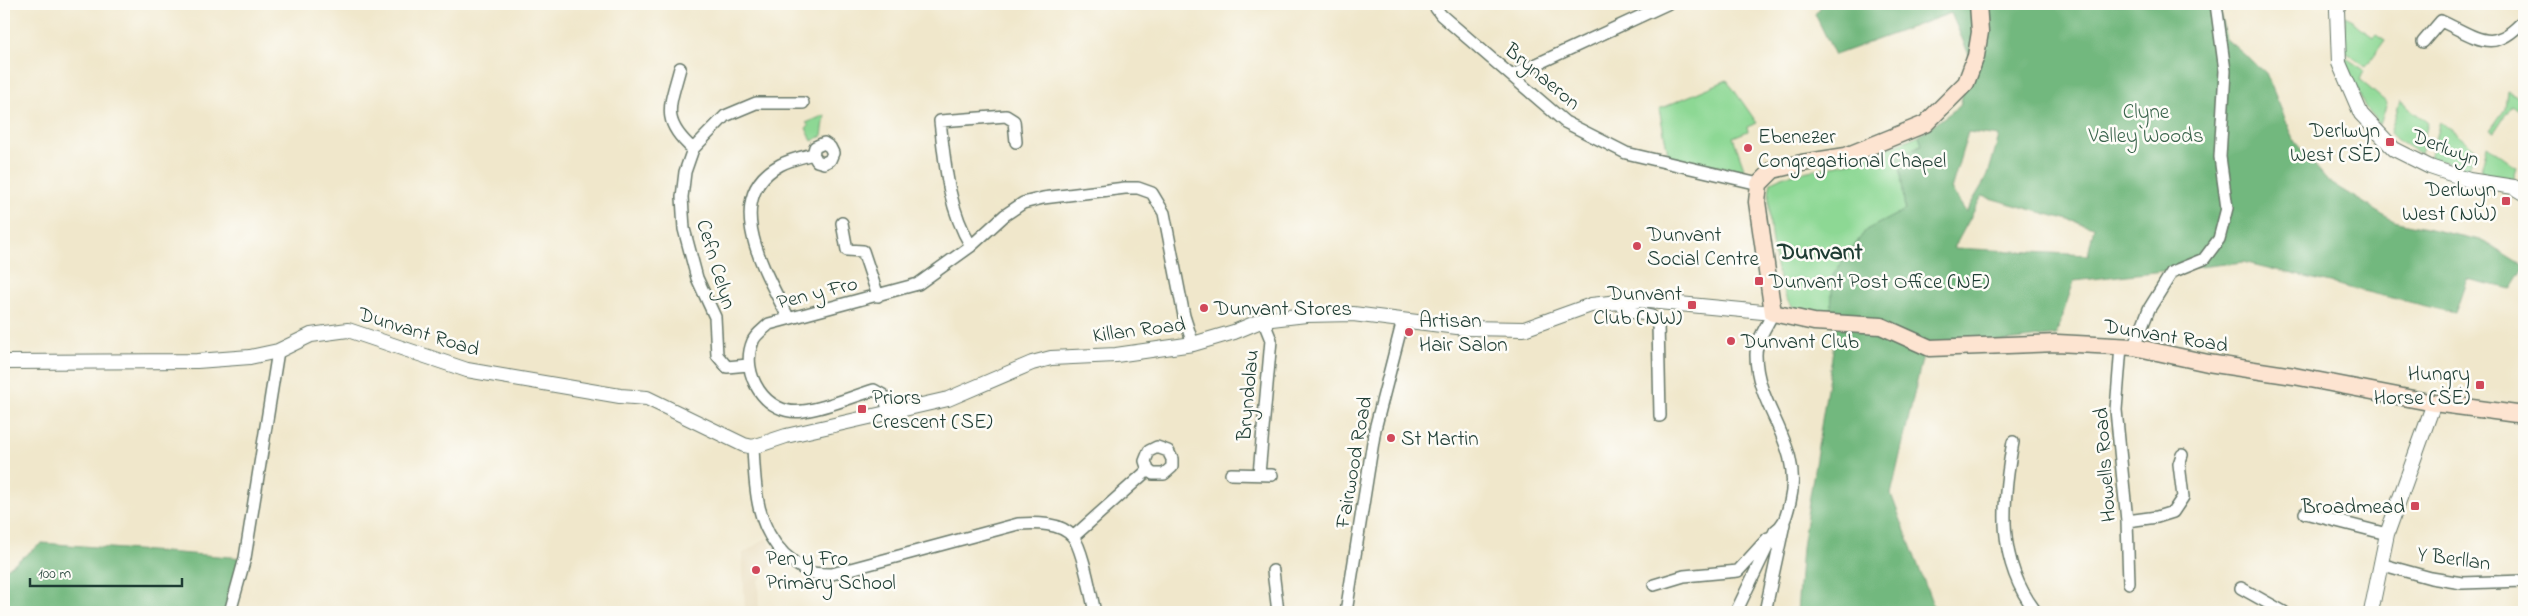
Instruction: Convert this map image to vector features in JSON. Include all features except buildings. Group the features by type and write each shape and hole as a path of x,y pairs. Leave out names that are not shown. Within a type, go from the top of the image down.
{"main road":[{"path":"1773,313 1757,202 1759,184 1773,170 1846,156 1925,124 1966,83 1976,56 1980,32 1978,4"},
{"name":"Dunvant Road","path":"1773,313 1814,322 1881,326 1930,348 2057,343 2127,346 2208,363 2294,376 2434,403 2524,415"}],"street":[{"name":"Brynaeron","path":"1433,4 1441,15 1513,75 1565,122 1626,153 1759,184"},
{"path":"1513,75 1667,4"},
{"name":"Howells Road","path":"2130,583 2127,522 2116,410 2127,346 2172,272 2204,259 2219,239 2226,208 2220,157 2225,71 2216,4"},
{"name":"Derlwyn","path":"2339,4 2337,10 2339,63 2361,114 2394,149 2430,167 2469,180 2514,187 2524,193"},
{"path":"2423,42 2443,17 2491,41 2502,40 2513,33 2524,20"},
{"path":"680,68 670,111 672,127 694,149"},
{"name":"Cefn Celyn","path":"748,365 727,367 717,354 715,317 698,278 684,229 682,192 685,172 694,149 725,116 756,103 803,103"},
{"path":"971,246 960,228 947,182 940,121 1006,116 1014,121 1016,142"},
{"path":"788,318 755,248 750,224 752,200 761,182 779,165 813,154"},
{"name":"Pen y Fro","path":"748,365 753,340 768,324 918,284 971,246 1005,215 1023,203 1043,198 1125,188 1138,188 1152,193 1164,213 1184,316 1193,344"},
{"path":"842,223 847,250 863,251 878,296"},
{"name":"Killan Road","path":"753,447 786,436 948,399 1032,363 1051,358 1116,355 1193,344 1234,332 1263,320 1306,315 1353,314 1465,328 1524,329 1591,304 1638,300 1773,313"},
{"path":"1617,302 1626,311 1651,316 1658,323 1660,416"},
{"path":"1765,612 1794,484 1791,458 1762,387 1756,356 1758,343 1773,313"},
{"name":"Bryndolau","path":"1259,474 1271,340 1263,320"},
{"name":"Fairwood Road","path":"1346,612 1375,429 1404,320"},
{"name":"Dunvant Road","path":"4,362 197,361 250,357 278,351 311,335 348,330 467,370 620,396 647,398 716,432 753,447"},
{"path":"230,612 245,558 278,351"},
{"path":"748,365 757,389 770,404 784,409 802,412 874,390 884,395 890,413"},
{"path":"2371,612 2387,534 2434,403"},
{"path":"2013,442 2015,464 2004,502 2006,543 2017,582 2036,612"},
{"path":"753,447 756,496 762,519 774,544 793,562 813,573 832,574 1018,524 1040,522 1058,528 1073,537 1082,560 1095,612"},
{"path":"2127,522 2173,512 2183,497 2180,460 2167,467"},
{"path":"1073,537 1148,470"},
{"path":"1231,474 1272,475"},
{"path":"2305,513 2387,534"},
{"path":"1654,585 1684,576 1738,570 1784,524"},
{"path":"1736,612 1775,531"},
{"name":"Y Berllan","path":"2380,564 2431,578 2462,583 2524,581"},
{"path":"1273,571 1278,612"},
{"path":"2241,588 2284,612"}],"shaded area":[{"name":"Pen y Fro Primary School","path":"766,538 779,558 758,581 759,612 745,612 742,554"}],"green space":[{"name":"Clyne Valley Woods","path":"1823,4 2218,4 2226,39 2266,73 2295,142 2329,182 2394,221 2484,241 2524,266 2524,268 2511,289 2467,279 2455,313 2243,262 2074,281 2056,335 1924,351 1891,494 1933,605 1929,612 1797,612 1802,547 1836,331 1831,315 1833,275 1866,230 1905,210 1899,156 1922,145 1919,135 1960,106 1970,57 1951,13 1835,55 1815,14","holes":["1968,132 1999,136 1988,175 1966,212 1951,189","1982,196 2094,227 2088,255 1954,248"]},
{"path":"2345,16 2353,20 2358,27 2373,37 2376,34 2385,40 2366,66 2344,51"},
{"path":"2345,57 2364,70 2360,80 2387,103 2380,125 2365,107 2346,64"},
{"path":"1727,80 1757,123 1747,127 1748,131 1733,137 1745,171 1669,158 1659,109"},
{"path":"2507,91 2524,99 2524,113 2512,105 2494,132 2490,130 2505,109"},
{"path":"2400,101 2428,123 2420,154 2397,140 2390,133"},
{"path":"825,115 822,136 812,141 806,128 809,126 806,123"},
{"path":"2440,121 2475,149 2469,169 2430,158"},
{"path":"1919,135 1922,144 1899,156 1905,210 1866,230 1833,275 1831,315 1810,314 1795,308 1785,296 1772,245 1769,208 1771,182 1784,176 1857,161"},
{"path":"2487,146 2516,167 2512,180 2480,173"},
{"path":"42,543 245,558 230,612 4,612 4,571"}],"place":[{"name":"Derlwyn West (SE)","path":"2390,142"},
{"name":"Ebenezer Congregational Chapel","path":"1748,148"},
{"name":"Derlwyn West (NW)","path":"2506,201"},
{"name":"Dunvant Social Centre","path":"1637,246"},
{"name":"Dunvant Post Office (NE)","path":"1759,281"},
{"name":"Dunvant Club (NW)","path":"1692,305"},
{"name":"Dunvant Stores","path":"1204,308"},
{"name":"Artisan Hair Salon","path":"1409,332"},
{"name":"Dunvant Club","path":"1731,341"},
{"name":"Hungry Horse (SE)","path":"2480,385"},
{"name":"Priors Crescent (SE)","path":"862,409"},
{"name":"St Martin","path":"1391,438"},
{"name":"Broadmead","path":"2415,506"},
{"name":"Pen y Fro Primary School","path":"756,570"}],"district":[{"name":"Dunvant","path":"1820,251"}]}
